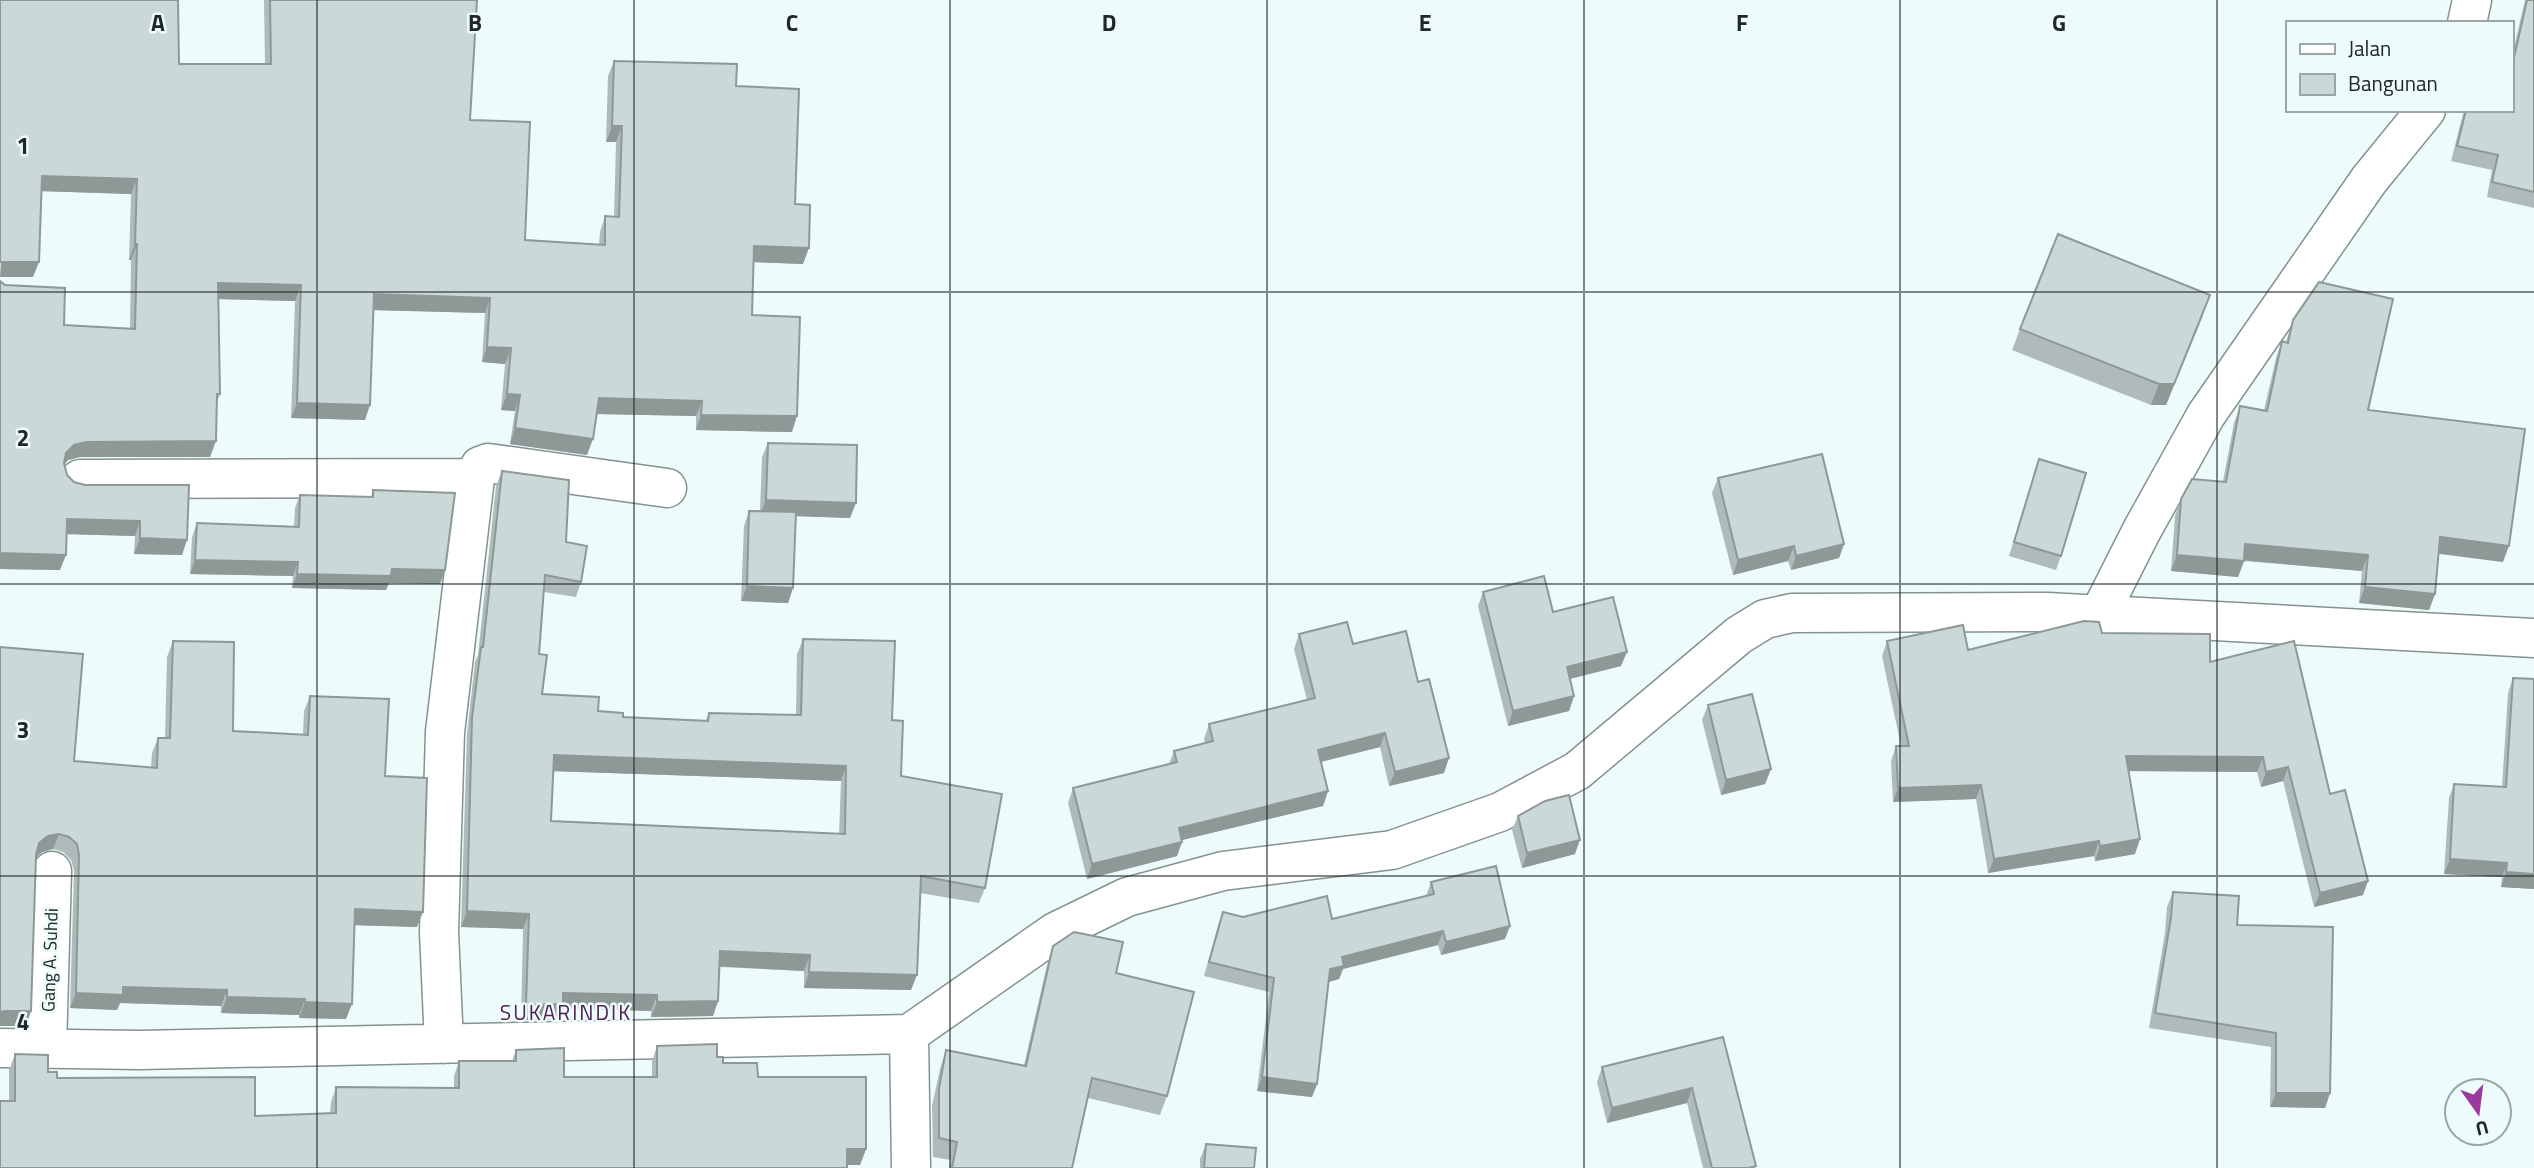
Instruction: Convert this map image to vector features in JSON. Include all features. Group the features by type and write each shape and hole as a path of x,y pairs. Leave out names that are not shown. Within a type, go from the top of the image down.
{"street":[{"path":"2467,21 2472,0"},
{"path":"2099,615 2142,530 2206,415 2369,180 2424,112"},
{"path":"444,1044 439,932 445,733 475,478 480,466 488,463 667,488"},
{"path":"80,479 475,478"},
{"path":"0,1048 140,1050 909,1034 1055,932 1127,897 1223,872 1392,850 1500,812 1577,771 1739,635 1765,619 1792,613 2047,612 2534,638"},
{"name":"Gang A. Suhdi","path":"47,1049 52,871"},
{"path":"909,1034 911,1168"}],"building":[{"path":"0,0 178,0 179,64 271,64 270,0 477,0 470,120 530,122 525,240 605,245 605,216 619,217 622,126 612,126 614,61 737,64 736,86 799,89 795,204 810,205 809,248 754,246 752,315 800,317 797,416 701,415 702,401 599,398 593,439 515,428 520,395 507,394 511,348 487,347 490,298 374,294 370,405 297,403 301,285 218,283 220,394 217,394 216,441 86,442 74,445 66,453 64,463 67,475 74,482 85,485 189,485 187,540 140,538 140,521 67,519 66,555 0,553 0,281 5,285 65,288 64,325 135,329 137,179 42,176 39,262 0,262"},
{"path":"2527,0 2534,0 2534,192 2492,182 2498,155 2457,146 2466,112 2513,112 2513,62"},
{"path":"2058,234 2210,295 2174,384 2159,384 2020,329"},
{"path":"2319,282 2393,299 2368,410 2525,429 2509,546 2440,537 2435,594 2365,587 2368,555 2245,544 2244,561 2177,555 2181,499 2192,479 2226,482 2240,406 2267,411 2282,341 2288,343 2293,320"},
{"path":"768,443 857,445 856,503 766,500"},
{"path":"1822,454 1844,544 1796,556 1794,546 1738,560 1718,478"},
{"path":"2039,459 2086,473 2061,556 2014,542"},
{"path":"502,471 569,480 566,542 587,546 581,582 545,575 539,654 547,655 542,694 599,697 598,711 623,713 623,717 708,721 709,713 801,715 803,639 895,641 892,720 903,721 901,776 1002,794 985,888 921,876 917,975 809,972 810,955 720,951 718,1001 657,1002 657,995 563,993 563,1004 526,1005 529,914 467,911 472,718 483,647","holes":["554,755 846,766 845,834 551,821"]},
{"path":"373,490 455,493 445,570 392,569 391,576 297,574 298,562 195,560 197,523 299,527 300,495 373,497"},
{"path":"749,511 796,512 793,588 747,586"},
{"path":"1544,576 1553,612 1613,597 1627,652 1567,667 1574,696 1513,711 1483,592"},
{"path":"2084,621 2099,622 2102,633 2210,634 2210,662 2294,641 2330,794 2345,790 2368,881 2320,893 2288,767 2266,772 2263,757 2126,756 2140,839 2100,846 2099,841 1994,859 1981,785 1898,788 1896,746 1909,746 1887,641 1963,625 1968,650"},
{"path":"1347,622 1353,644 1406,631 1418,682 1429,679 1449,758 1395,772 1385,733 1318,750 1328,791 1179,828 1182,842 1092,864 1073,788 1177,762 1174,751 1213,741 1209,724 1315,698 1299,634"},
{"path":"173,641 234,642 233,731 308,735 310,696 389,699 385,776 427,778 423,912 355,909 352,1004 305,1002 305,999 227,997 227,990 123,987 123,995 76,993 79,855 77,844 69,837 59,834 48,836 39,843 36,855 31,1011 0,1012 0,647 83,654 74,761 157,768 158,738 170,738"},
{"path":"2513,678 2534,679 2534,874 2506,872 2507,863 2450,859 2454,784 2506,787"},
{"path":"1752,694 1771,769 1726,780 1708,705"},
{"path":"1569,795 1580,840 1527,853 1518,816 1545,801"},
{"path":"1496,866 1510,926 1446,942 1443,931 1342,957 1344,966 1330,969 1317,1084 1262,1077 1274,978 1209,962 1223,912 1243,917 1327,896 1332,919 1434,894 1431,882"},
{"path":"2173,892 2239,896 2237,925 2333,927 2330,1093 2276,1093 2276,1033 2155,1013"},
{"path":"1074,932 1123,942 1116,973 1194,992 1167,1096 1092,1078 1072,1168 952,1168 957,1142 939,1138 939,1088 946,1050 1026,1066 1053,946"},
{"path":"1723,1037 1756,1166 1749,1168 1712,1168 1692,1088 1612,1108 1602,1067"},
{"path":"717,1044 717,1057 723,1057 723,1063 757,1063 758,1077 866,1077 866,1149 847,1149 847,1168 0,1168 0,1101 15,1101 15,1054 48,1055 48,1072 57,1072 57,1078 255,1077 255,1116 336,1113 336,1087 459,1088 459,1061 516,1061 516,1050 564,1048 564,1077 657,1077 657,1046"},
{"path":"1206,1144 1256,1148 1254,1168 1204,1168"}],"district":[{"name":"SUKARINDIK","path":"566,1013"}]}
